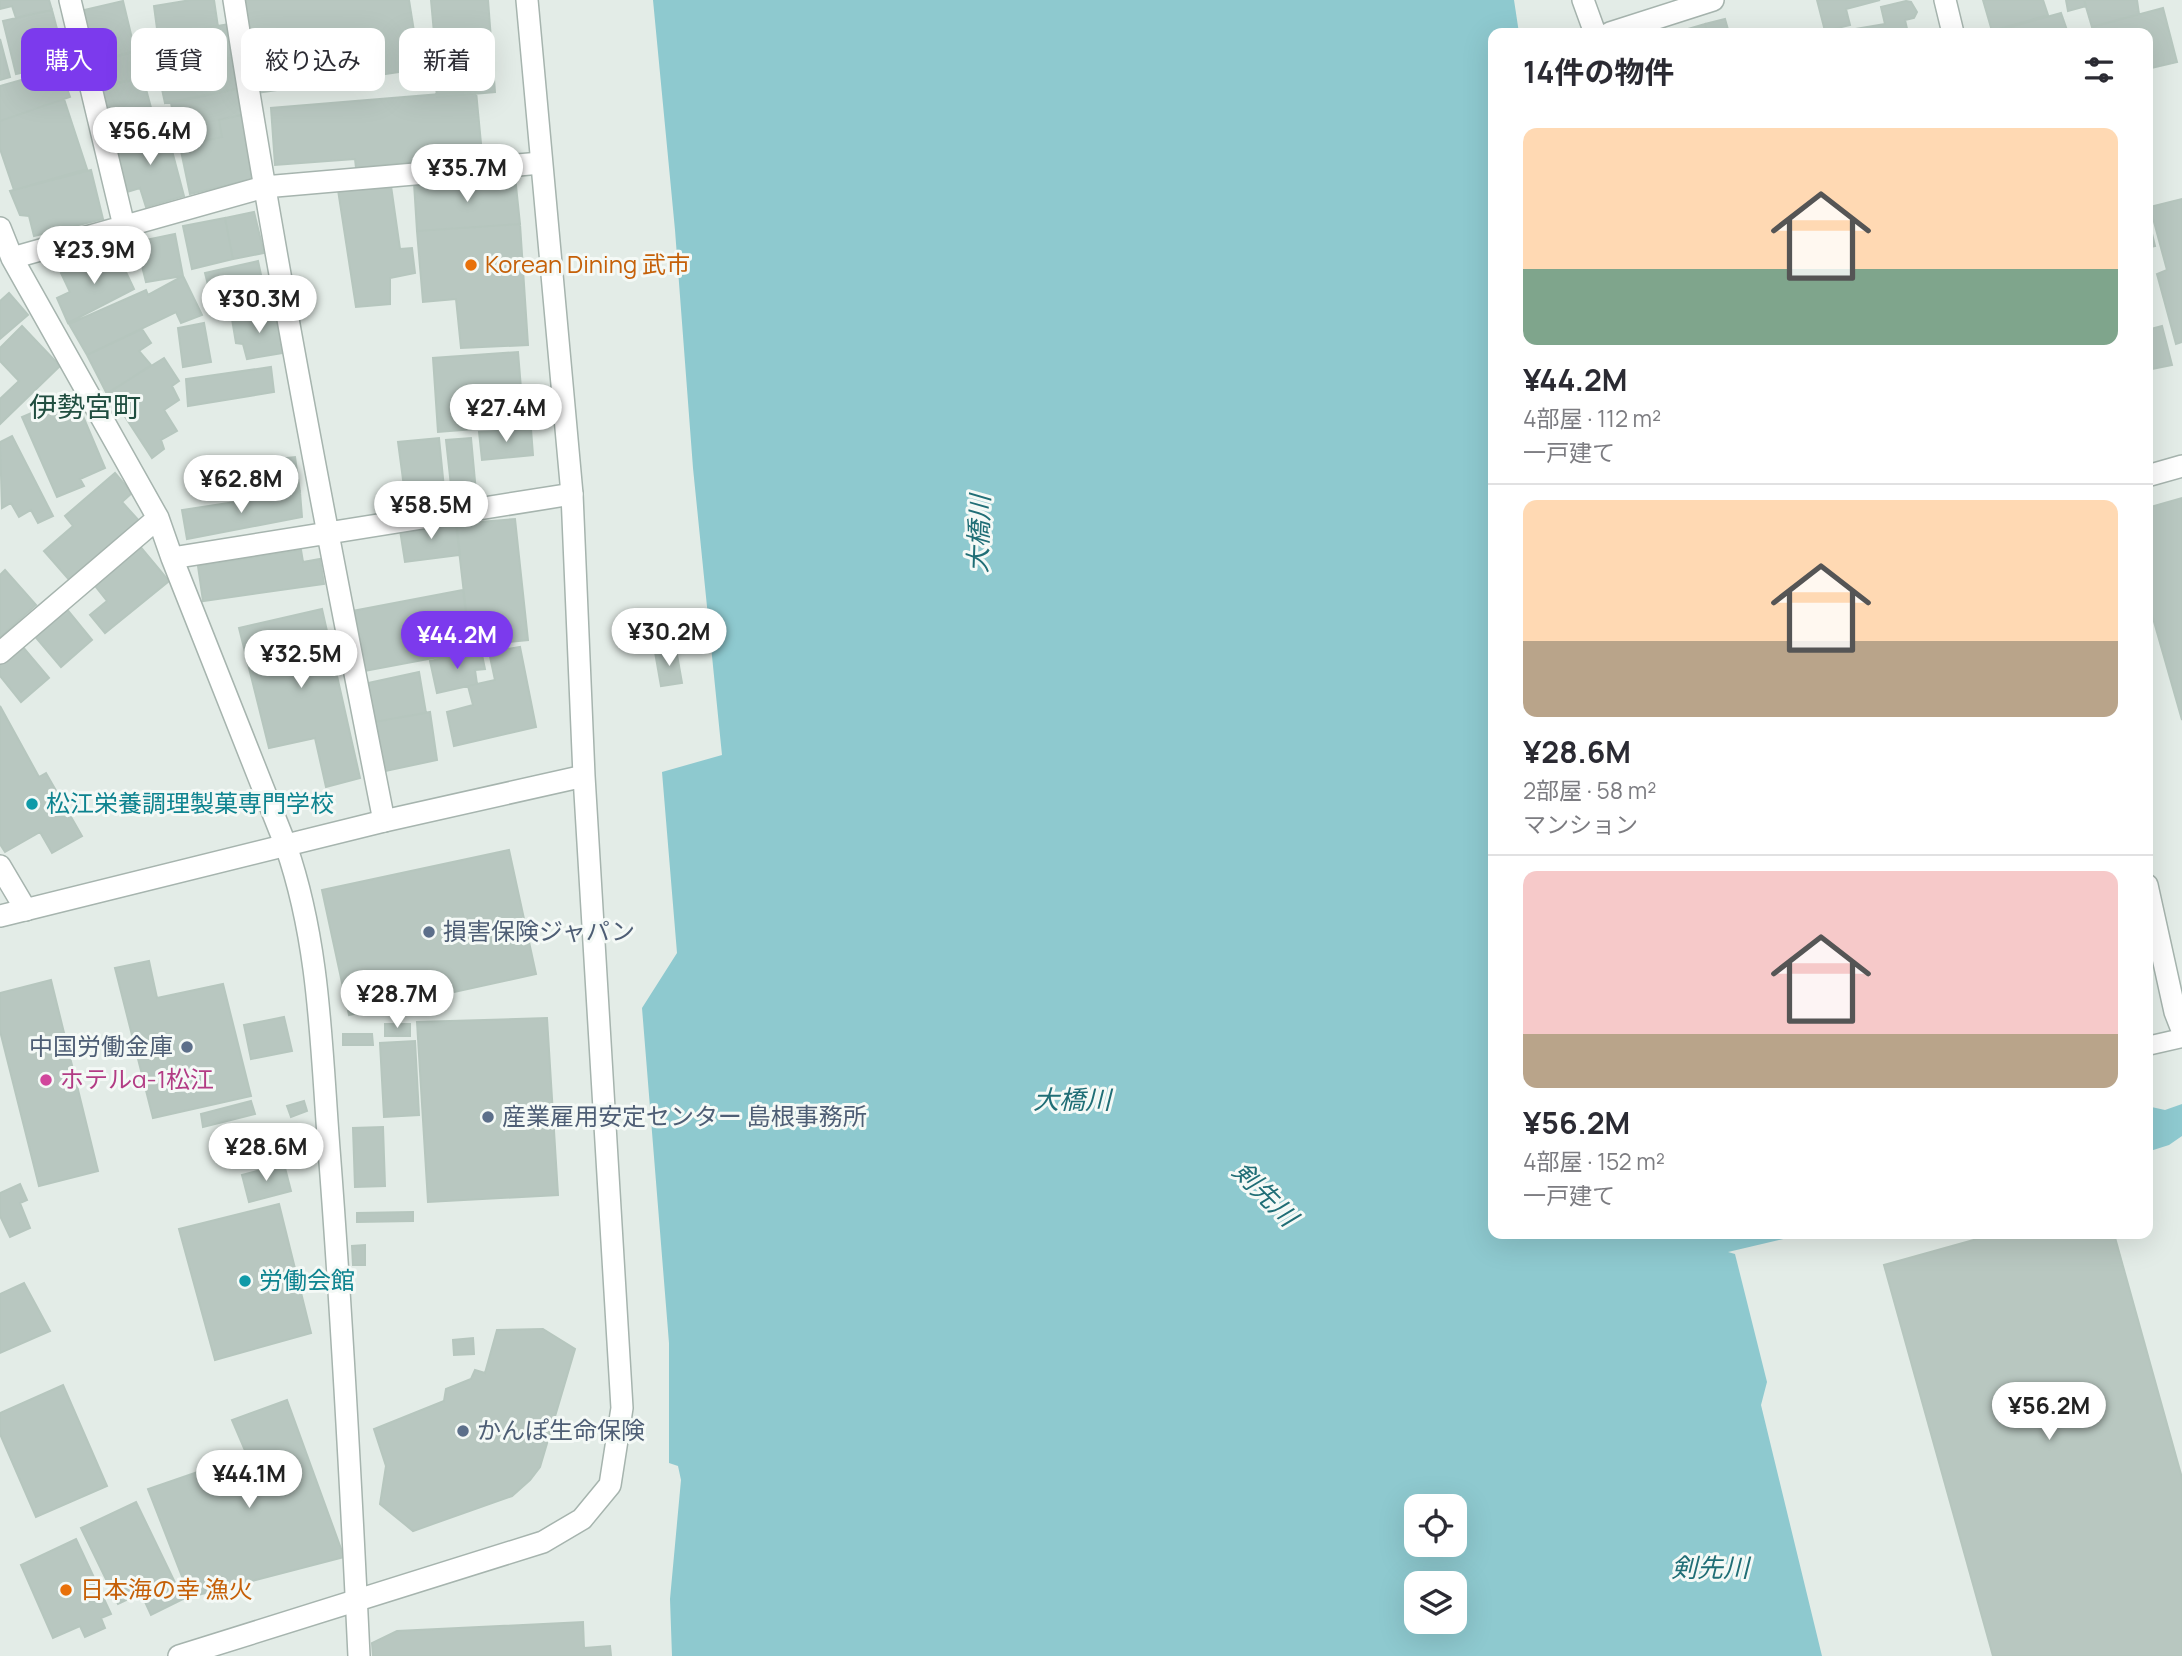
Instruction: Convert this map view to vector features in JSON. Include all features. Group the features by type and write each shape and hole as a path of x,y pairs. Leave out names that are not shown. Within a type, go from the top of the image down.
{"street":[{"path":"70,0 124,226"},
{"path":"234,0 264,187 384,821"},
{"path":"179,1656 543,1542 582,1519 610,1485 622,1408 584,776 572,494 527,0"},
{"path":"1583,0 1593,28"},
{"path":"1630,28 1713,0"},
{"path":"1945,0 1952,28"},
{"path":"12,258 264,187 541,163"},
{"path":"0,228 12,258 158,518 301,889 316,973 334,1206 359,1656"},
{"path":"2153,474 2182,466"},
{"path":"172,558 572,494"},
{"path":"0,653 158,518"},
{"path":"0,916 384,821 584,776"},
{"path":"0,866 26,910"},
{"path":"2153,912 2175,1012 2182,1030"}],"lane":[{"path":"2153,1045 2182,1038"}],"water":[{"name":"大橋川","path":"653,0 1514,0 1518,28 1488,28 1488,1239 1784,1239 1728,1252 1735,1254 1767,1382 1761,1405 1822,1656 672,1656 670,1599 681,1480 678,1466 669,1463 669,1343 642,1008 677,953 662,772 722,755 693,468 675,230"},
{"path":"2182,1104 2182,1136 2169,1145 2153,1150 2153,1107 2165,1110"}],"building":[{"path":"0,0 49,0 52,10 16,18 12,6 0,9"},
{"path":"191,0 214,0 218,27 157,28 154,6"},
{"path":"243,0 409,0 413,28 399,28 399,72 385,74 385,28 247,28"},
{"path":"431,0 488,0 490,28 434,28"},
{"path":"1817,0 1880,0 1846,9 1850,25 1824,28"},
{"path":"1983,0 2043,0 2048,15 2002,28 1991,28"},
{"path":"2066,0 2084,0 2086,6 2068,11"},
{"path":"2084,0 2137,0 2139,14 2092,27"},
{"path":"123,1 131,34 131,52 117,56 117,28 84,28 80,11"},
{"path":"1906,1 1911,2 1917,12 1914,18 1905,20 1907,28 1861,28 1885,24 1881,7"},
{"path":"2163,8 2177,62 2153,68 2153,28 2092,27"},
{"path":"52,10 57,28 21,28 21,73 16,74 3,21"},
{"path":"2061,13 2066,28 2007,28"},
{"path":"1725,19 1728,28 1706,28 1705,24"},
{"path":"230,24 237,57 227,59 227,28 206,28"},
{"path":"0,39 10,77 0,80"},
{"path":"131,53 131,80 117,83 117,56"},
{"path":"237,57 241,88 227,91 227,59"},
{"path":"21,80 21,91 68,91 70,97 0,121 0,86"},
{"path":"131,81 131,91 146,91 157,130 114,140 101,91 117,91 117,83"},
{"path":"241,88 246,114 219,120 222,137 180,146 171,103"},
{"path":"162,91 226,91 165,103"},
{"path":"436,91 495,91 495,92 437,97"},
{"path":"476,91 482,154 356,168 355,159 275,165 271,108"},
{"path":"64,99 87,169 14,190 0,149 0,121"},
{"path":"246,114 254,176 252,179 190,194 180,146 222,137 219,120"},
{"path":"166,128 184,196 146,207 140,188 127,192 114,140"},
{"path":"91,170 103,219 34,236 29,216 20,215 10,191"},
{"path":"515,176 520,224 417,231 414,183"},
{"path":"391,186 400,249 412,248 415,273 390,278 390,304 356,307 338,190"},
{"path":"2182,199 2182,342 2176,344 2157,274 2167,270 2153,218 2153,206"},
{"path":"254,212 264,253 233,259 225,218"},
{"path":"225,218 233,259 192,269 183,226"},
{"name":"Korean Dining 武市","path":"520,224 528,345 461,348 456,299 423,302 417,231"},
{"path":"175,234 183,276 146,282 136,242"},
{"path":"105,252 109,259 118,255 134,289 68,323 57,298 70,292 61,273"},
{"path":"258,261 268,307 238,315 234,304 222,305 218,292 210,293 205,273"},
{"path":"183,276 202,315 181,323 176,312 87,355 69,324 146,290 148,295"},
{"path":"9,293 28,315 0,339 0,301"},
{"path":"276,313 283,353 247,359 243,344 236,343 232,319"},
{"path":"204,323 211,362 183,367 178,328"},
{"path":"22,326 60,366 0,424 0,399 19,381 0,361 0,348"},
{"path":"2162,326 2172,365 2153,369 2153,328"},
{"path":"142,329 151,343 139,351 151,365 107,394 87,355"},
{"path":"518,352 524,425 438,432 433,358"},
{"path":"164,358 179,381 172,386 179,400 164,410 177,431 161,440 164,449 152,458 109,392"},
{"path":"271,367 274,392 188,406 186,379"},
{"path":"74,395 105,468 80,479 84,486 57,497 22,417"},
{"path":"531,429 533,455 482,460 479,432"},
{"path":"12,436 53,516 38,523 31,510 19,517 11,503 2,508 0,442"},
{"path":"439,438 445,498 406,502 398,442"},
{"path":"471,438 476,492 452,495 446,440"},
{"path":"295,457 300,492 264,496 263,488 254,488 253,472 260,471 259,461"},
{"path":"115,473 132,493 122,502 141,523 72,583 44,551 73,526 65,516"},
{"path":"300,492 302,517 187,539 182,510"},
{"path":"2182,498 2182,720 2153,618 2153,506"},
{"path":"456,519 460,555 405,562 400,530"},
{"path":"515,519 528,640 470,646 456,524"},
{"path":"138,544 169,581 105,633 90,615 107,601 92,582"},
{"path":"301,550 303,562 320,559 324,584 203,601 198,566"},
{"path":"5,570 36,605 0,637 0,575"},
{"path":"463,590 471,651 364,671 352,611"},
{"path":"65,607 92,640 61,667 33,634"},
{"path":"322,609 360,778 326,787 315,738 269,748 239,628"},
{"path":"22,646 49,678 21,702 0,676 0,664"},
{"path":"520,647 536,727 454,746 447,712 473,705 468,686 495,680 489,652"},
{"path":"676,649 682,683 661,686 655,652"},
{"path":"481,650 485,669 475,670 477,684 437,693 430,661"},
{"path":"419,672 426,713 374,722 368,683"},
{"name":"松江栄養調理製菓専門学校","path":"0,706 39,777 46,773 82,836 52,853 40,832 5,852 0,844"},
{"path":"430,712 437,760 385,771 374,722"},
{"name":"損害保険ジャパン","path":"509,850 536,974 349,1015 322,890"},
{"name":"中国労働金庫","path":"149,961 157,998 223,984 251,1096 153,1118 115,968"},
{"path":"51,980 98,1171 39,1186 0,1031 0,993"},
{"path":"284,1017 292,1051 251,1059 244,1025"},
{"name":"産業雇用安定センター 島根事務所","path":"547,1018 558,1195 428,1202 417,1022"},
{"path":"385,1024 410,1024 410,1036 385,1036"},
{"path":"343,1034 372,1034 373,1045 343,1045"},
{"path":"415,1041 419,1115 384,1117 380,1043"},
{"path":"251,1101 255,1114 203,1127 201,1114"},
{"path":"304,1101 307,1111 291,1117 287,1106"},
{"path":"383,1127 385,1186 355,1187 353,1128"},
{"path":"284,1164 291,1191 249,1202 242,1175"},
{"path":"20,1184 27,1200 20,1203 30,1228 10,1237 0,1216 0,1193"},
{"name":"労働会館","path":"279,1204 311,1333 215,1360 179,1229"},
{"path":"413,1212 413,1221 357,1222 357,1213"},
{"path":"1977,1239 2115,1239 2182,1478 2182,1656 1993,1656 1884,1265"},
{"path":"365,1245 365,1265 353,1265 352,1246"},
{"path":"24,1283 50,1331 0,1353 0,1294"},
{"name":"かんぽ生命保険","path":"543,1329 575,1349 540,1467 512,1496 413,1531 380,1504 386,1466 374,1429 444,1401 446,1389 471,1379 475,1370 485,1373 497,1330"},
{"path":"473,1338 474,1354 454,1355 453,1340"},
{"path":"63,1385 107,1486 36,1517 0,1434 0,1413"},
{"path":"287,1400 344,1557 190,1597 148,1489 247,1455 232,1420"},
{"path":"136,1502 183,1599 151,1615 141,1593 118,1604 81,1528"},
{"name":"日本海の幸 漁火","path":"76,1539 111,1614 101,1618 105,1628 85,1637 80,1626 53,1638 21,1565"},
{"path":"583,1622 584,1648 610,1646 611,1656 373,1656 372,1643 397,1631"}],"place":[{"name":"Korean Dining 武市","path":"471,265"},
{"name":"松江栄養調理製菓専門学校","path":"32,804"},
{"name":"損害保険ジャパン","path":"429,932"},
{"name":"中国労働金庫","path":"187,1047"},
{"name":"ホテルα-1松江","path":"46,1080"},
{"name":"産業雇用安定センター 島根事務所","path":"488,1117"},
{"name":"労働会館","path":"245,1281"},
{"name":"かんぽ生命保険","path":"463,1431"},
{"name":"日本海の幸 漁火","path":"66,1590"}],"district":[{"name":"伊勢宮町","path":"85,407"}],"water label":[{"name":"剣先川","path":"1265,1194"},
{"name":"剣先川","path":"1710,1568"}]}
